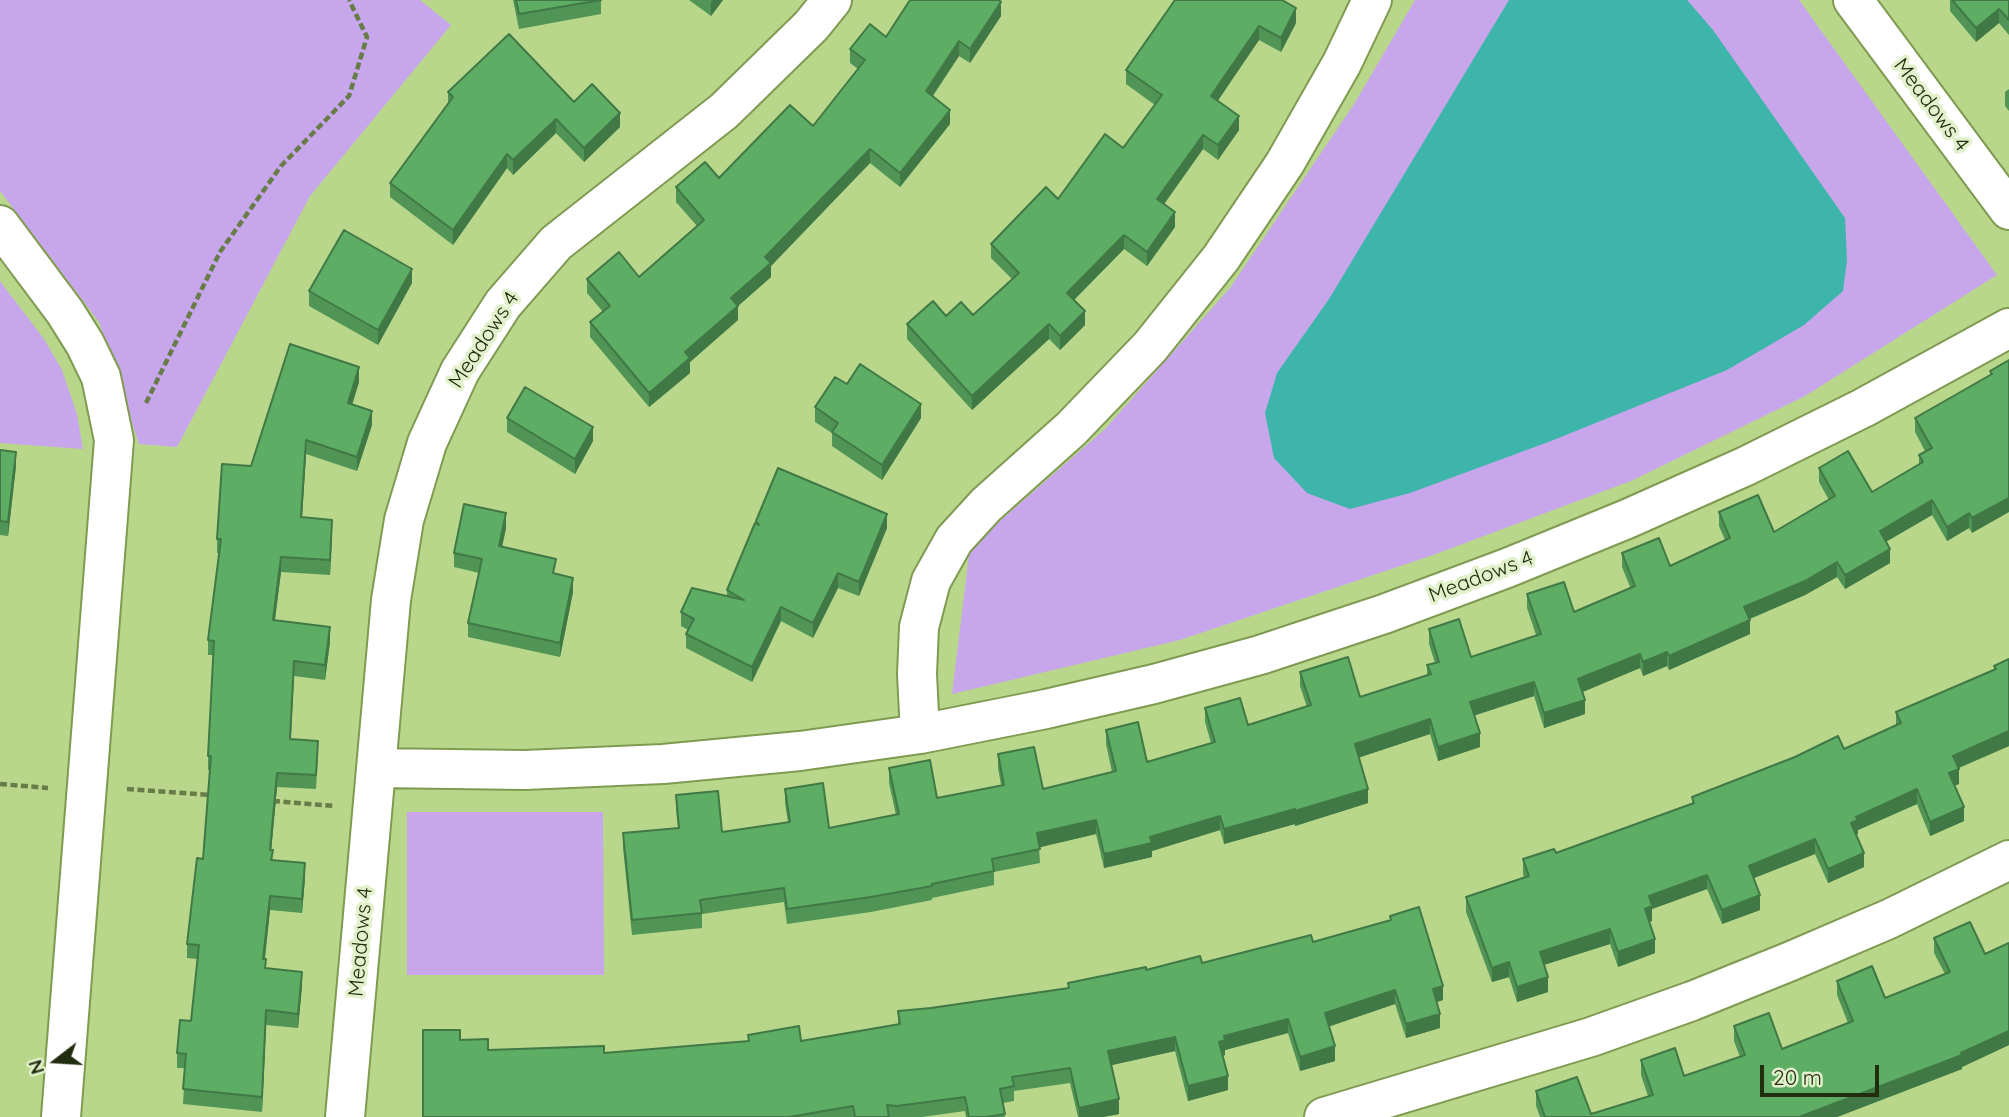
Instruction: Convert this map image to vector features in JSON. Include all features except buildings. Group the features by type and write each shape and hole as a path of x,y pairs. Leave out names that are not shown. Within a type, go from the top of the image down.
{"street":[{"name":"Meadows 4","path":"345,1117 391,600 404,520 427,443 460,371 503,304 556,243 724,111 811,26 832,0"},
{"path":"920,733 919,627 931,581 954,540 986,505 1071,429 1150,347 1221,258 1285,163 1342,63 1372,0"},
{"name":"Meadows 4","path":"1853,0 2009,210"},
{"path":"0,225 65,312 85,344 101,377 114,440 61,1117"},
{"name":"Meadows 4","path":"377,768 525,770 663,764 800,751 920,733 1045,709 1154,684 1260,655 1421,600 1628,519 1746,466 1864,408 2009,328"},
{"path":"1324,1117 1591,1037 1692,1000 1877,924 2009,860"}],"path":[{"path":"114,440 142,411 220,252 281,166 349,96 367,37 349,0"},
{"path":"0,784 39,788 137,789 220,796"},
{"path":"262,800 373,809"}],"shaded area":[{"path":"0,0 420,0 451,25 310,196 177,447 139,444 99,322 0,191"},
{"path":"1415,0 1799,0 1997,275 1805,396 1631,481 1433,555 1180,640 952,694 970,547 1105,429 1230,288 1356,101"},
{"path":"0,281 44,339 62,370 77,414 83,449 0,443"},
{"path":"407,812 603,812 604,975 407,975"}],"water":[{"path":"1509,0 1687,0 1713,30 1845,218 1847,260 1843,291 1804,325 1727,370 1551,441 1410,493 1350,509 1307,493 1274,458 1265,413 1277,373 1329,299"}]}
